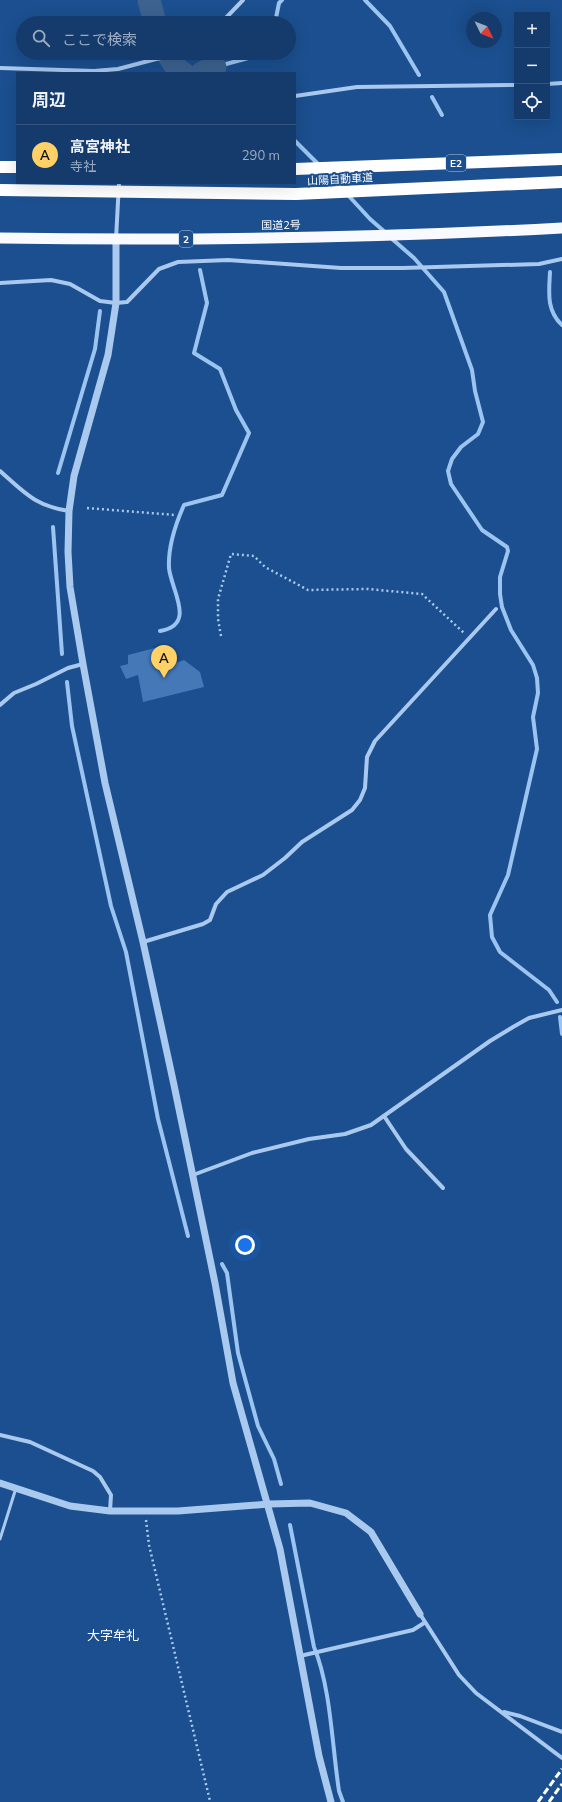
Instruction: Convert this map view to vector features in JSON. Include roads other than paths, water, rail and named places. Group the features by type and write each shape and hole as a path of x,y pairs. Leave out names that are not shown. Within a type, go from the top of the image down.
{"highway":[{"name":"山陽自動車道","path":"296,170 562,159"},
{"path":"0,167 16,167"},
{"name":"山陽自動車道","path":"0,190 296,194 562,182"},
{"name":"国道2号","path":"0,238 116,240 371,237 562,228"}],"street":[{"path":"228,16 243,0"},
{"path":"0,68 119,71 153,60"},
{"path":"550,84 562,83"},
{"path":"296,96 357,87 514,84"},
{"path":"119,184 116,240 116,303 108,355 74,476 69,511 68,552 70,587 105,783 143,942 193,1175 234,1383 280,1549 319,1756 331,1802"},
{"path":"0,283 51,280 70,284 100,301 116,303 127,302 160,269 178,262 228,260 342,268 402,268 539,264 562,259"},
{"path":"0,470 33,500 46,506 69,511"},
{"path":"143,942 203,924 210,920 216,904 227,892 263,875 285,858 302,842 352,810 360,800 366,788 367,757 376,741 496,608"},
{"path":"0,705 14,692 36,684 68,668 83,664"},
{"path":"193,1175 252,1154 308,1139 345,1134 371,1125 490,1041 513,1027 529,1018 562,1010"},
{"path":"384,1116 406,1148 443,1188"},
{"path":"0,1435 30,1442 93,1471 100,1477 111,1495 110,1511"},
{"path":"0,1483 70,1506 110,1511 145,1512 268,1504 310,1503 346,1513 371,1532 424,1623 459,1675 476,1693 562,1758"},
{"path":"300,1656 413,1630 424,1623"},
{"path":"501,1711 520,1716 562,1732"}],"lane":[{"path":"0,1539 16,1488"}],"waterway":[{"path":"149,0 153,16"},
{"path":"276,16 279,3 282,0"},
{"path":"365,0 390,26 419,75"},
{"path":"172,60 178,70 181,72"},
{"path":"215,67 241,60"},
{"path":"215,67 221,72"},
{"path":"204,72 215,67"},
{"path":"432,97 442,115"},
{"path":"296,142 320,166"},
{"path":"325,171 342,189"},
{"path":"347,194 370,219 386,233"},
{"path":"391,238 414,258 444,292 472,370 475,391 483,422 478,434 461,447 452,459 448,471 451,484 482,530 507,547 508,551 500,577 502,607 511,630 533,665 537,678 538,693 533,717 537,749 508,875 490,915 492,937 500,952 549,990 557,1002"},
{"path":"160,631 171,627 177,622 180,614 177,596 169,568 169,560 173,536 184,505 222,495 249,433 236,410 220,369 194,353 207,303 200,270"},
{"path":"550,272 549,294 551,307 553,313 562,325"},
{"path":"58,473 95,349 100,311"},
{"path":"53,527 62,654"},
{"path":"67,682 72,726 111,906 126,952 158,1119 188,1236"},
{"path":"560,1017 562,1034"},
{"path":"222,1264 227,1273 238,1353 258,1426 274,1459 281,1484"},
{"path":"290,1525 314,1647 320,1663 328,1699 339,1791 343,1802"}],"railway":[{"path":"538,1802 562,1769"},
{"path":"549,1802 562,1784"}],"place":[{"name":"高宮神社","path":"164,678"}],"district":[{"name":"大字牟礼","path":"113,1635"}]}
